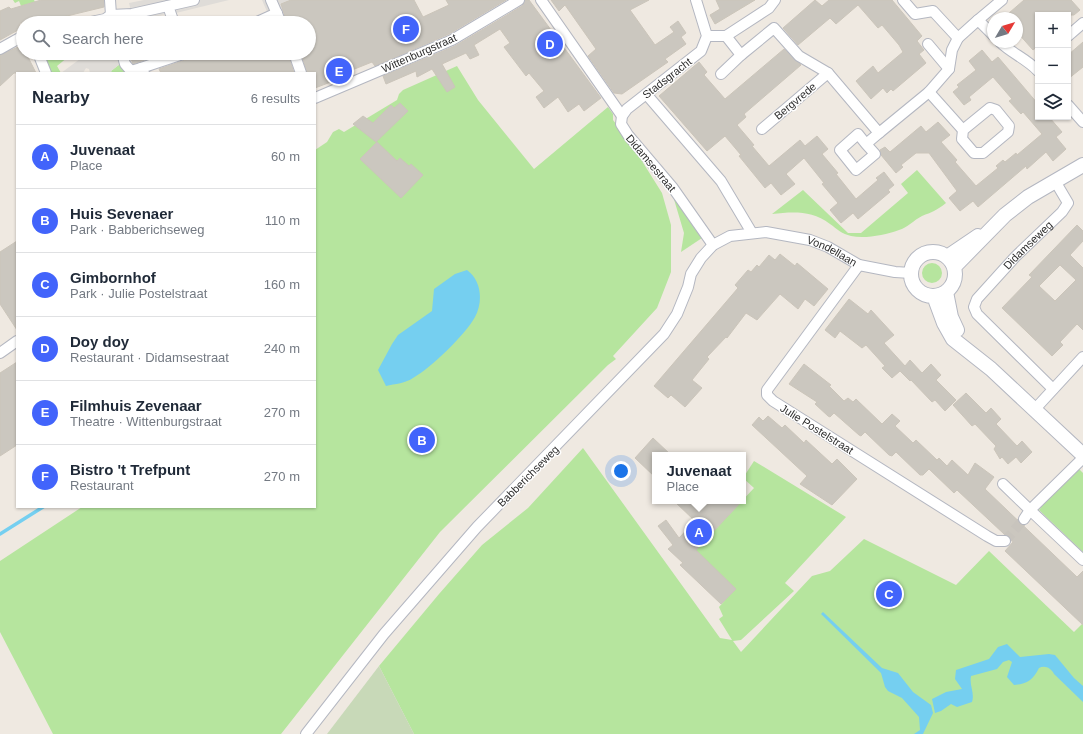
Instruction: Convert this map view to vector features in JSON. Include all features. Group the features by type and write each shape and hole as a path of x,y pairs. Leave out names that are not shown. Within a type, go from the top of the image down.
{"street":[{"path":"110,0 112,11 111,15 132,14 194,0"},
{"path":"271,0 278,16"},
{"name":"Wittenburgstraat","path":"316,98 452,40 519,0"},
{"name":"Didamsestraat","path":"541,0 622,116 621,124 628,135 673,188 713,245"},
{"path":"696,0 707,36 726,36 769,8 775,0"},
{"path":"866,144 929,92 949,69 952,50 958,38 1002,0"},
{"path":"905,3 915,14 933,11 958,38"},
{"path":"168,6 172,16"},
{"path":"271,16 277,13"},
{"path":"978,20 987,29"},
{"path":"1071,33 1083,23"},
{"name":"Bergvrede","path":"741,55 774,28 799,56 828,73 879,133"},
{"name":"Stadsgracht","path":"622,116 627,109 701,51 707,36"},
{"path":"721,74 741,55 726,36"},
{"path":"0,49 16,40"},
{"path":"928,44 949,69"},
{"path":"1006,48 1035,65"},
{"path":"41,60 46,72"},
{"path":"124,60 125,64 131,71 142,70 167,60"},
{"path":"296,60 301,72"},
{"name":"Bergvrede","path":"762,129 828,73"},
{"path":"929,92 963,130 962,139 974,153 983,153 1008,132 1009,126 996,110 990,108 963,130"},
{"path":"647,94 721,181 752,233"},
{"path":"1071,108 1083,122"},
{"path":"950,262 985,231 990,230 1028,197 1083,165"},
{"name":"Didamseweg","path":"1053,389 977,314 974,307 977,299 1015,257 1062,212 1068,203 1055,181"},
{"name":"Vondellaan","path":"752,233 766,232 810,240 828,247 859,266 911,273"},
{"name":"Babberichseweg","path":"306,734 384,634 477,527 664,334 677,314 688,287 691,274 713,245 726,238 752,233"},
{"path":"936,252 950,262 954,281 940,294 928,296 917,290 913,285 911,273 915,261 924,254 936,252"},
{"name":"Julie Postelstraat","path":"859,266 767,390 768,395 773,401 986,536 996,541 1005,541"},
{"path":"940,294 949,333 1035,409 1083,456 1030,510 1024,519"},
{"path":"2,348 16,341"},
{"path":"1035,409 1083,358"},
{"path":"1003,484 1083,560"}],"green space":[{"path":"13,0 34,0 35,2 21,6 19,1 15,3"},
{"path":"46,60 64,60 57,66 60,72 51,72"},
{"path":"120,64 126,72 112,72"},
{"path":"457,66 478,100 534,169 608,107 613,114 613,120 630,142 662,193 671,225 671,272 657,308 613,356 616,359 608,365 440,532 281,734 53,734 0,632 0,561 80,508 316,508 316,149 327,142 333,132 339,129 344,132 397,100 399,94 403,90"},
{"path":"917,170 946,203 937,210 919,218 905,228 893,232 875,236 857,237 845,234 823,219 809,214 772,214 803,190 848,233 861,233 908,193 901,184"},
{"path":"673,196 702,238 681,252 684,233"},
{"path":"928,263 936,263 942,269 942,277 936,283 928,283 922,277 922,269"},
{"path":"583,448 720,638 732,640 719,619 723,616 719,607 735,589 695,551 739,504 746,504 746,497 754,488 746,481 746,473 754,461 846,517 785,583 794,591 741,640 733,641 741,652 812,576 830,571 864,539 956,585 989,551 1074,632 1082,624 1083,618 1083,734 414,734 379,666 482,545 528,508"},
{"path":"1079,469 1083,473 1083,552 1039,510 1057,487"},
{"path":"379,666 414,734 327,734"}],"shaded area":[{"path":"144,0 229,0 176,13 177,16 166,16 166,14 159,16 132,16 129,3"},
{"path":"262,0 291,0 290,16 263,16 268,14"},
{"path":"79,60 130,60 132,65 148,60 178,60 165,65 164,63 150,68 152,72 126,72 120,64 112,72 90,72 89,69 86,68 84,72 62,72"}],"water":[{"path":"467,270 476,280 480,292 480,298 478,311 464,333 429,367 410,380 386,386 378,370 398,335 432,311 434,289 455,274"},
{"path":"823,612 882,668 898,673 913,692 931,705 933,713 923,734 914,734 920,730 919,717 902,698 888,691 885,687 881,673 821,614"},
{"path":"1007,644 1020,657 1049,654 1055,655 1074,678 1083,686 1083,702 1051,670 1046,667 1039,668 1029,681 1023,684 1014,685 1007,677 1012,662 1009,660 1003,662 997,669 971,676 973,695 972,702 957,707 951,704 935,713 932,699 946,692 962,689 955,679 956,670 989,659 998,647"}],"building":[{"path":"41,0 104,0 104,7 67,16 16,16 16,31 0,40 0,11 9,7 11,9"},
{"path":"291,0 414,0 423,17 449,5 446,0 506,0 449,34 375,66 372,62 347,72 349,75 316,88 316,72 307,72 303,60 316,60 316,16 285,16 281,4"},
{"path":"525,0 529,0 601,98 584,111 579,104 568,112 558,97 544,108 536,97 544,91 529,73 526,76 504,47 510,43 500,29 474,45 479,55 470,59 466,53 442,64 455,87 447,92 432,69 417,77 416,71 386,84 383,76 455,46 522,6"},
{"path":"551,0 649,0 630,10 655,45 674,32 670,27 678,21 686,33 681,37 686,44 665,59 668,62 622,94 614,93 588,56 596,49 565,5 559,11"},
{"path":"716,0 755,0 715,24 710,15 720,9"},
{"path":"815,0 822,6 829,0 892,0 922,36 917,41 924,50 919,54 926,63 893,91 891,89 887,93 883,88 871,99 856,81 873,66 878,73 903,52 882,25 878,28 858,5 836,24 830,18 798,45 783,28"},
{"path":"1024,0 1071,0 1080,10 1074,15 1071,15 1071,12 1035,12 1035,48 1033,50 1023,39 1023,12 1010,12"},
{"path":"1083,42 1083,67 1071,77 1071,52"},
{"path":"16,48 16,60 30,60 36,72 16,72 0,86 0,55"},
{"path":"784,49 801,65 744,114 746,117 737,125 769,166 800,140 805,146 817,136 828,149 822,154 838,173 836,174 856,199 878,180 876,178 884,172 894,185 888,190 890,192 858,219 853,213 841,223 830,210 838,203 822,184 824,183 804,158 786,174 795,184 781,195 771,183 765,188 725,136 707,151 659,96 699,62 707,72 704,75 725,99"},
{"path":"982,50 992,62 998,57 1035,100 1035,120 1052,120 1062,132 1056,137 1066,149 1053,161 1046,152 1027,169 1026,166 978,207 973,201 960,211 949,198 957,191 929,153 916,153 901,165 903,167 896,173 881,155 880,150 885,147 890,152 921,126 926,132 938,122 950,135 941,142 957,160 955,162 976,186 998,168 996,166 1003,160 1005,162 1016,153 1017,155 1042,134 1023,112 1021,114 1009,101 1012,99 993,77 969,97 971,100 964,105 953,92 959,87 957,85 976,70 969,61"},
{"path":"132,60 145,60 133,64"},
{"path":"185,60 290,60 294,72 160,72 159,69"},
{"path":"400,103 408,111 376,142 353,124 363,116 373,123 391,105 394,108"},
{"path":"377,142 397,161 400,158 409,166 411,164 423,175 401,198 360,159"},
{"path":"1077,225 1083,231 1083,241 1070,255 1083,268 1083,330 1077,324 1060,342 1063,345 1052,356 1002,308 1032,277 1029,275","holes":["1060,265 1076,280 1055,301 1039,286"]},
{"path":"16,242 16,328 0,304 0,252"},
{"path":"780,254 795,266 797,263 828,289 814,306 805,299 798,309 780,294 757,320 746,313 727,338 726,337 707,357 709,359 692,380 702,388 685,407 671,395 668,398 654,386 738,288 735,285 748,270 751,272 757,265 759,267 769,255 775,260"},
{"path":"849,299 868,314 871,310 894,335 884,343 905,366 910,360 922,373 931,364 941,375 936,380 956,400 945,411 935,400 932,402 900,371 892,378 882,368 885,366 866,345 862,348 840,331 835,338 825,330"},
{"path":"16,363 16,446 0,456 0,373"},
{"path":"804,364 831,385 829,386 844,401 848,398 853,402 856,399 882,424 892,414 900,421 895,426 913,443 916,440 937,460 939,458 947,466 952,460 968,475 975,463 994,477 985,489 1077,577 1083,571 1083,625 1005,551 1013,542 1010,537 1004,534 957,490 954,493 929,469 923,475 920,475 896,452 892,456 889,455 865,432 861,436 834,413 830,417 828,416 815,404 817,402 789,384"},
{"path":"966,393 986,413 991,408 1001,419 996,424 1017,446 1022,441 1032,452 1021,463 1016,457 1008,464 1002,457 1000,459 994,449 996,446 975,424 972,426 953,405"},
{"path":"768,416 782,428 785,425 804,443 806,440 832,464 837,459 857,479 832,505 800,484 807,476 752,425 759,417 763,421"},
{"path":"653,438 668,452 652,452 652,474 635,458"},
{"path":"677,504 739,504 696,550 736,589 721,604 680,565 683,563 668,549 673,545 658,526 666,520 679,538 695,521"}],"waterway":[{"path":"0,534 41,508"}],"tunnel":[{"path":"1005,541 1024,519"}],"place":[{"name":"Bistro 't Trefpunt","path":"406,29"},
{"name":"Doy doy","path":"550,44"},
{"name":"Filmhuis Zevenaar","path":"339,71"},
{"name":"Huis Sevenaer","path":"422,440"},
{"name":"Juvenaat","path":"699,532"},
{"name":"Gimbornhof","path":"889,594"}]}
